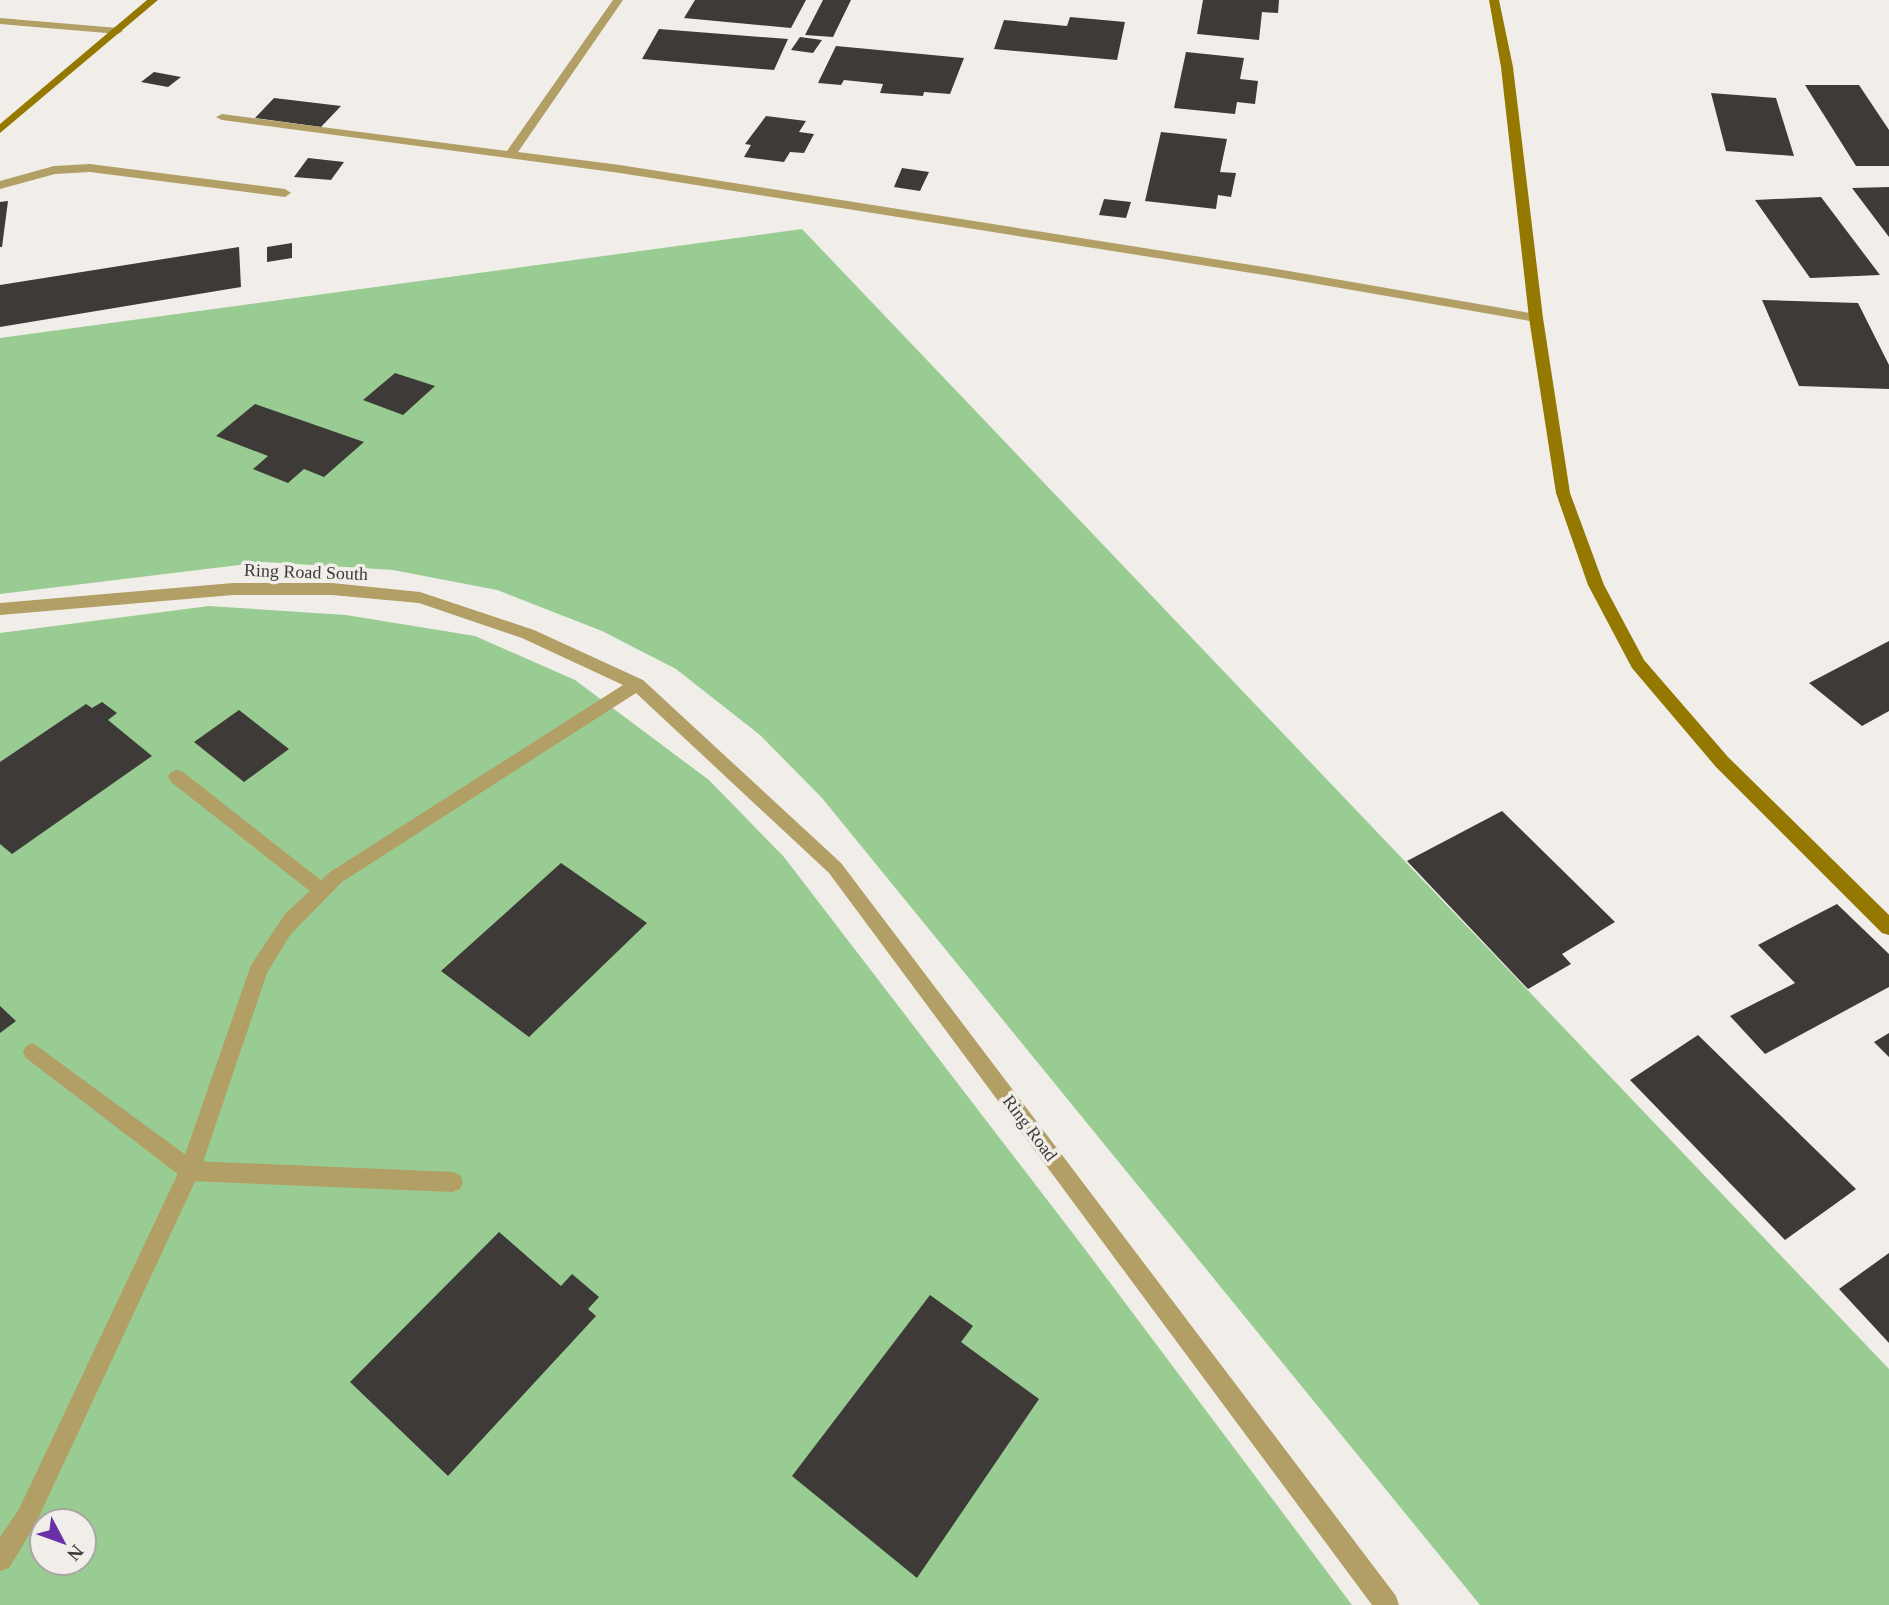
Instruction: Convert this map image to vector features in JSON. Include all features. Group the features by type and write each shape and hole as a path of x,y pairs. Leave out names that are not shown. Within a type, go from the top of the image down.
{"street":[{"path":"0,130 153,0"},
{"path":"510,155 618,0"},
{"path":"1494,0 1507,67 1536,318 1563,493 1596,585 1638,664 1722,762 1889,927"},
{"path":"0,21 118,31"},
{"path":"222,117 620,169 1269,271 1536,318"},
{"path":"0,185 54,170 90,169 285,193"},
{"name":"Ring Road South","path":"0,609 233,589 332,589 420,598 528,634 637,684"},
{"path":"0,1559 27,1517 190,1171 258,971 274,940 295,912 336,877 637,684"},
{"name":"Ring Road","path":"637,684 835,868 1387,1605"},
{"path":"177,778 321,890"},
{"path":"33,1052 190,1171 453,1182"}],"green space":[{"path":"802,229 1889,1369 1889,1605 1480,1605 822,798 760,735 676,669 602,631 497,590 393,570 264,562 0,594 0,338"},
{"path":"209,606 346,615 475,636 575,680 709,780 784,857 1081,1244 1352,1605 0,1605 0,633"}],"building":[{"path":"695,0 806,0 791,28 684,18"},
{"path":"823,0 851,0 833,37 805,35"},
{"path":"1203,0 1279,0 1278,13 1262,12 1259,40 1197,34"},
{"path":"1070,17 1125,22 1117,60 994,49 1004,20 1067,26"},
{"path":"659,29 788,39 774,70 642,59"},
{"path":"800,37 822,40 813,53 791,50"},
{"path":"836,46 964,58 950,94 924,92 923,96 880,93 883,84 844,80 841,85 818,83"},
{"path":"1186,52 1244,58 1240,79 1258,81 1255,104 1237,102 1235,114 1174,108"},
{"path":"154,72 181,77 168,87 141,82"},
{"path":"1805,85 1859,85 1889,130 1889,166 1856,166"},
{"path":"1711,93 1776,98 1794,156 1726,151"},
{"path":"274,98 341,106 321,127 255,118"},
{"path":"766,116 806,121 799,132 814,134 804,153 790,152 784,162 744,157 751,145 745,144"},
{"path":"1161,132 1227,139 1220,172 1236,173 1231,197 1218,195 1216,209 1145,201"},
{"path":"308,158 344,162 331,180 294,177"},
{"path":"902,168 929,172 920,191 894,187"},
{"path":"1889,187 1889,237 1852,188"},
{"path":"1821,197 1880,275 1810,278 1755,200"},
{"path":"1104,199 1131,202 1126,218 1099,215"},
{"path":"8,201 2,247 0,247 0,202"},
{"path":"292,243 292,258 267,262 267,247"},
{"path":"239,247 241,287 0,327 0,285"},
{"path":"1762,300 1858,303 1889,365 1889,389 1799,386"},
{"path":"395,373 435,386 403,415 363,400"},
{"path":"255,404 364,442 324,477 304,469 288,483 253,469 268,456 216,436"},
{"path":"1889,641 1889,711 1862,726 1809,683"},
{"path":"102,702 117,713 108,720 152,756 12,854 0,844 0,762 86,704 92,708"},
{"path":"239,710 289,749 244,782 194,742"},
{"path":"1502,811 1615,922 1562,954 1571,964 1528,989 1407,861"},
{"path":"561,863 647,923 529,1037 441,971"},
{"path":"1837,904 1889,954 1889,987 1765,1054 1730,1016 1795,983 1758,945"},
{"path":"0,1006 16,1021 0,1033"},
{"path":"1889,1033 1889,1057 1874,1042"},
{"path":"1698,1035 1856,1189 1785,1240 1630,1080"},
{"path":"499,1232 561,1286 572,1274 599,1297 588,1309 596,1316 448,1476 350,1382"},
{"path":"1889,1253 1889,1343 1839,1289"},
{"path":"930,1295 973,1326 961,1342 1039,1399 917,1578 792,1476"}]}
